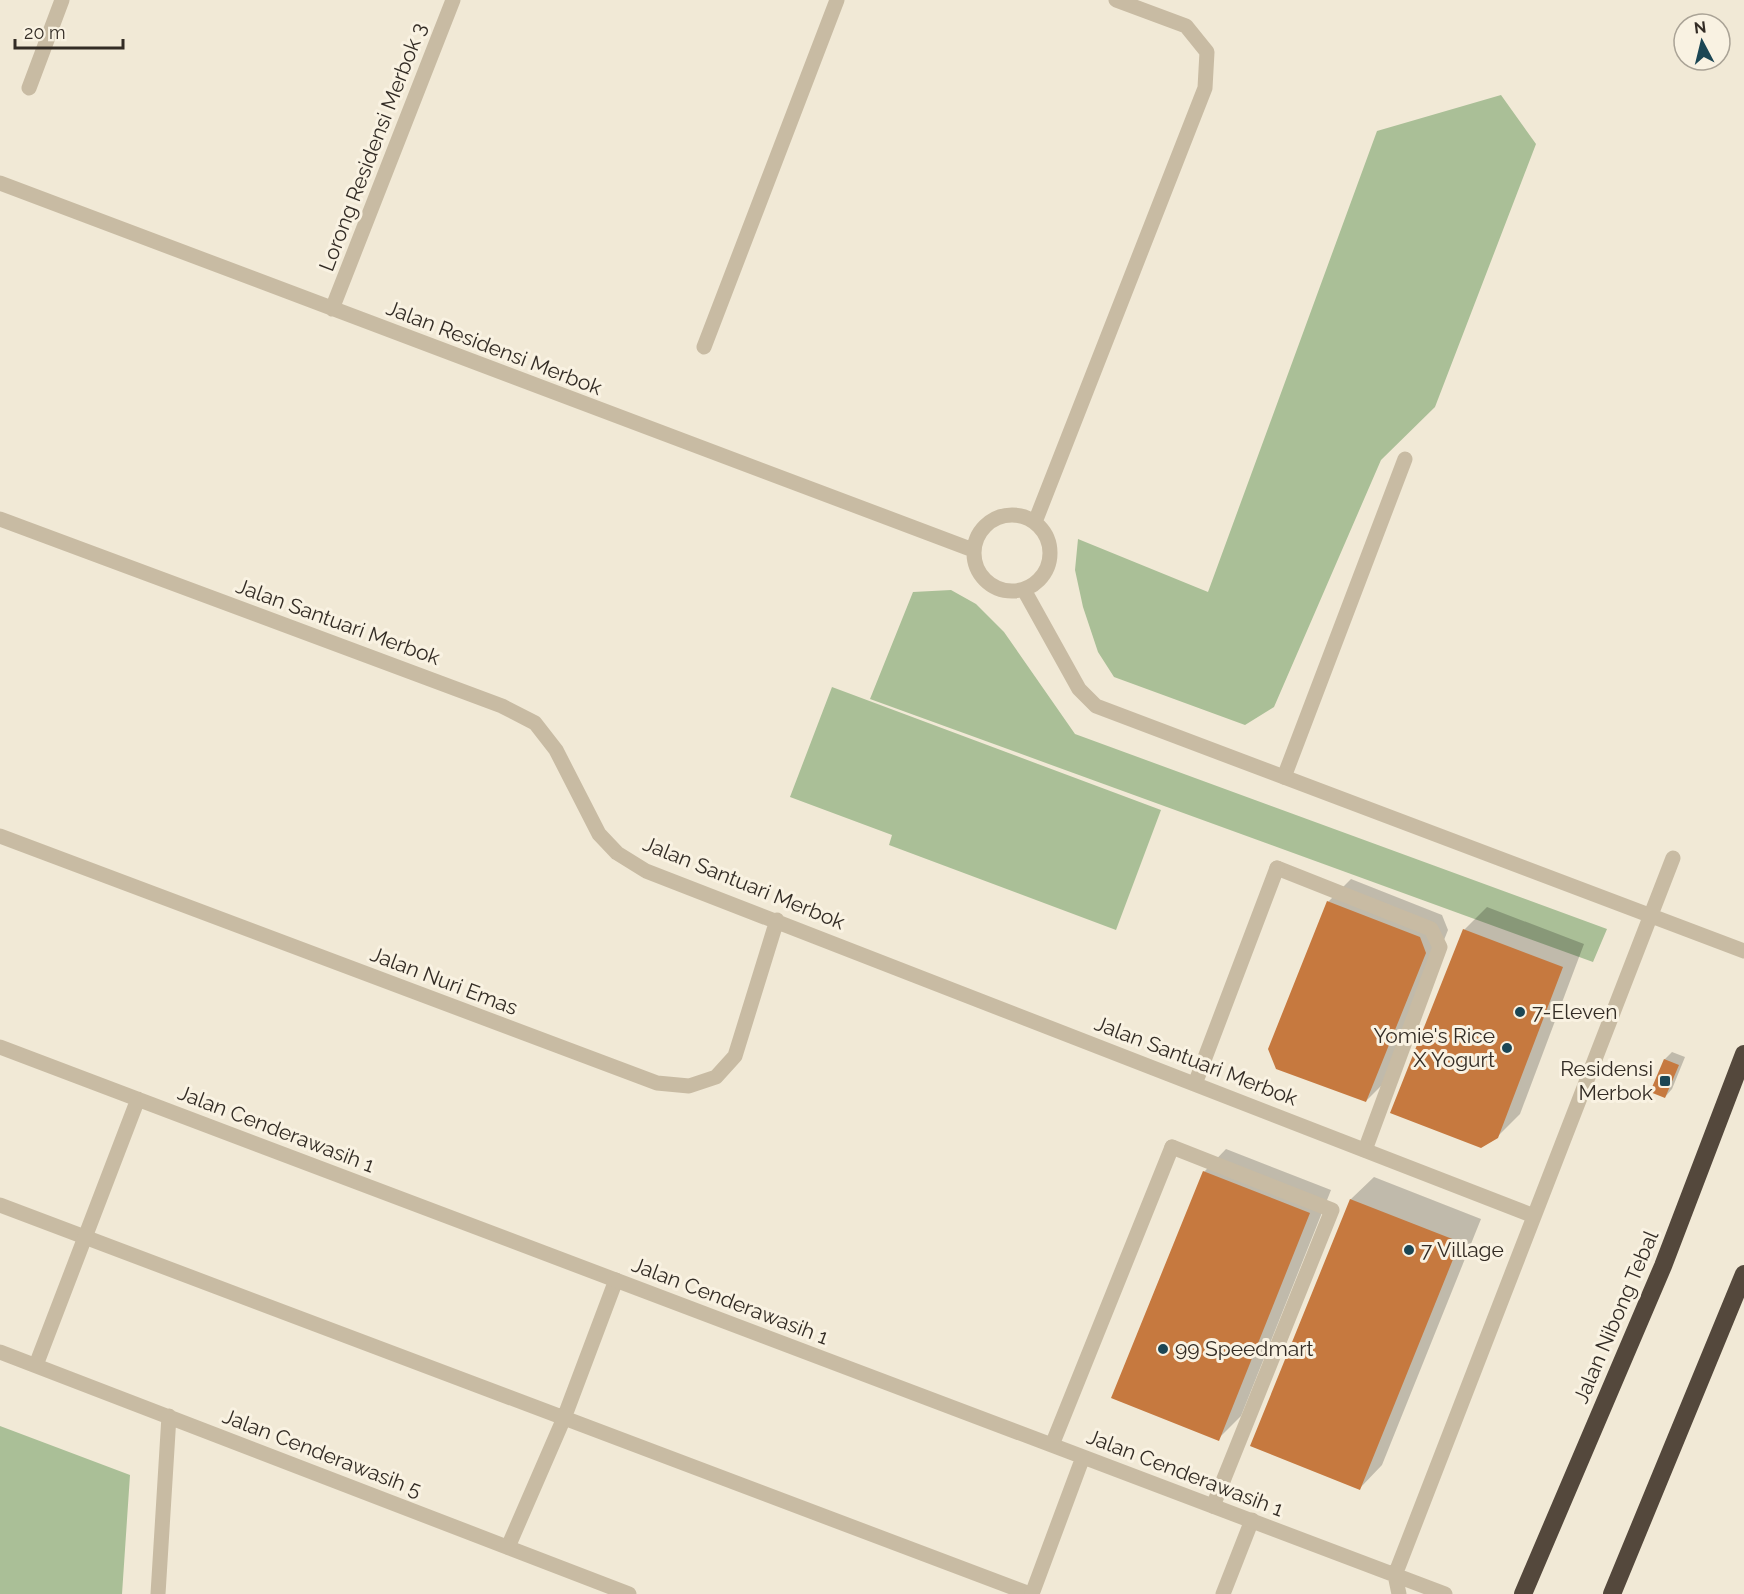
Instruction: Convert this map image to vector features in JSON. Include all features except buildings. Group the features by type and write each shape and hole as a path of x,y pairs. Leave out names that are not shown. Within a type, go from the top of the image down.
{"highway":[{"name":"Jalan Nibong Tebal","path":"1523,1594 1663,1266 1744,1054"},
{"path":"1612,1594 1744,1274"}],"street":[{"path":"29,88 62,0"},
{"name":"Lorong Residensi Merbok 3","path":"332,309 453,0"},
{"path":"704,347 837,0"},
{"path":"1035,522 1205,88 1207,52 1186,26 1116,0"},
{"name":"Jalan Residensi Merbok","path":"0,183 973,550"},
{"path":"1284,777 1405,459"},
{"path":"1013,514 1035,522 1046,536 1051,553 1043,576 1024,590 1011,592 988,583 974,562 973,550 982,529 1001,516 1013,514"},
{"name":"Jalan Santuari Merbok","path":"0,519 502,706 535,723 555,750 599,834 617,853 646,871 1534,1216"},
{"path":"1024,590 1079,689 1096,706 1744,951"},
{"name":"Jalan Nuri Emas","path":"0,836 657,1083 688,1086 716,1077 735,1056 777,920"},
{"path":"1399,1594 1395,1575 1673,858"},
{"path":"1196,1084 1277,868 1431,929 1440,947 1365,1150"},
{"name":"Jalan Cenderawasih 1","path":"0,1047 1445,1594"},
{"path":"36,1365 138,1100"},
{"path":"1052,1445 1172,1147 1332,1210 1213,1506"},
{"path":"0,1205 1031,1594 1083,1457"},
{"path":"508,1547 564,1418 616,1280"},
{"name":"Jalan Cenderawasih 5","path":"0,1352 629,1594"},
{"path":"158,1594 169,1416"},
{"path":"1223,1594 1252,1521"}],"green space":[{"path":"1501,95 1536,144 1435,407 1381,460 1274,707 1245,725 1114,677 1098,652 1083,607 1075,570 1078,539 1208,592 1377,131"},
{"path":"951,590 976,604 1004,632 1075,734 1607,929 1593,962 870,699 913,592"},
{"path":"832,687 1161,810 1116,930 889,845 892,835 790,797"},
{"path":"0,1426 130,1475 122,1594 0,1594"}],"place":[{"name":"7-Eleven","path":"1520,1012"},
{"name":"Yomie's Rice X Yogurt","path":"1507,1048"},
{"name":"Residensi Merbok","path":"1665,1081"},
{"name":"7 Village","path":"1409,1250"},
{"name":"99 Speedmart","path":"1163,1349"}]}
